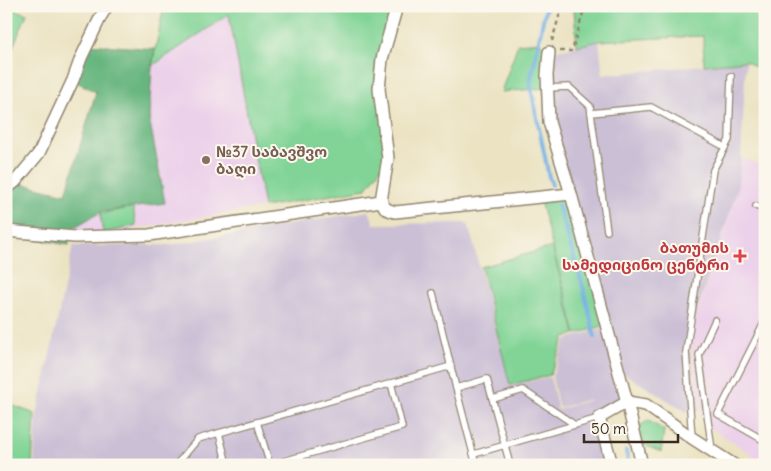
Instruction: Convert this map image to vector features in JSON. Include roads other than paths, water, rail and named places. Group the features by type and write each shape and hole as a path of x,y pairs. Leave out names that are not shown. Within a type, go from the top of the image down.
{"street":[{"path":"6,189 39,153 73,80 80,58 107,6"},
{"path":"395,6 395,13 382,59 379,89 388,158 381,201 386,209 395,212 571,194"},
{"path":"549,52 546,75 549,122 571,194 642,465"},
{"path":"6,231 75,237 149,235 381,201"},
{"path":"612,465 599,418 627,402 646,405 734,465"}],"lane":[{"path":"692,438 686,352 713,170 729,140 731,76"},
{"path":"547,88 569,87 590,106 607,231"},
{"path":"591,113 651,107 725,147"},
{"path":"756,206 765,210"},
{"path":"433,293 476,465"},
{"path":"712,450 699,355 715,320"},
{"path":"765,320 718,414 765,441"},
{"path":"176,465 198,439 451,366"},
{"path":"456,388 488,380 510,465"},
{"path":"257,422 270,465 392,430 402,427 391,383"},
{"path":"492,399 523,390 576,425"},
{"path":"474,454 599,418"},
{"path":"219,433 227,465"}],"waterway":[{"path":"546,6 530,83 552,185"},
{"path":"558,205 582,283 595,337"},
{"path":"626,451 629,465"}],"place":[{"name":"№37 საბავშვო ბაღი","path":"206,160"},
{"name":"ბათუმის სამედიცინო ცენტრი","path":"740,256"}]}
